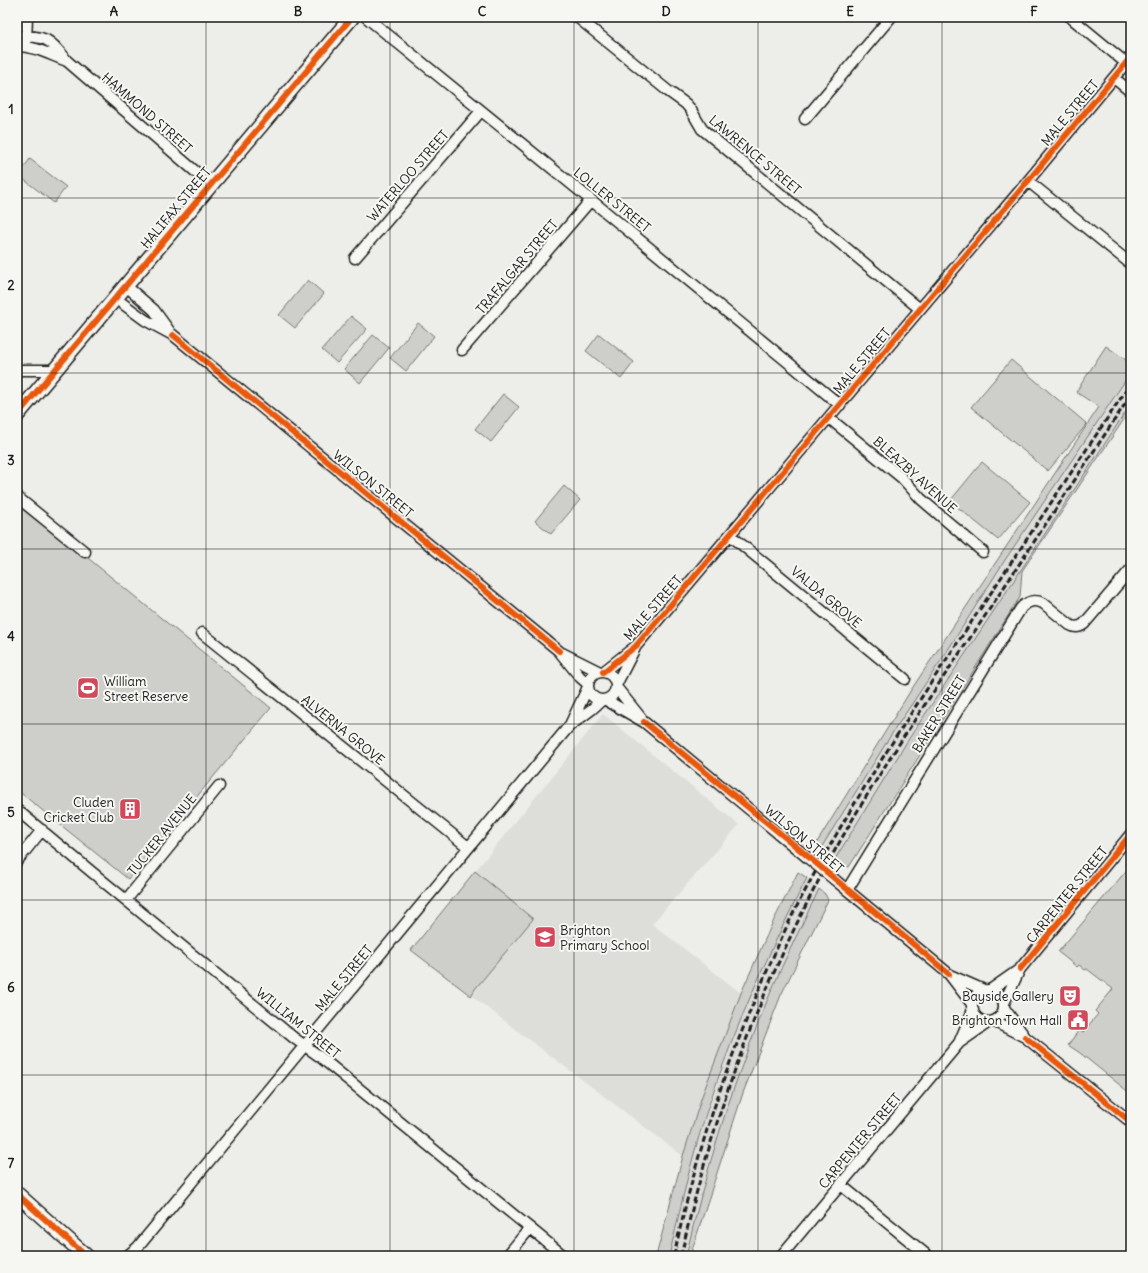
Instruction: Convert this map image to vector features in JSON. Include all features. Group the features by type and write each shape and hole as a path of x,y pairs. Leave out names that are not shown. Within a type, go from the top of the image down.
{"street":[{"path":"21,41 27,17"},
{"name":"HALIFAX STREET","path":"17,415 352,17"},
{"name":"LOLLER STREET","path":"366,17 840,405"},
{"name":"LAWRENCE STREET","path":"577,17 668,92 686,104 702,129 920,309"},
{"path":"805,119 891,17"},
{"path":"1070,17 1128,60"},
{"name":"HAMMOND STREET","path":"21,41 67,61 210,184"},
{"name":"MALE STREET","path":"602,672 636,646 840,405 1128,60"},
{"path":"1114,78 1131,92"},
{"name":"WATERLOO STREET","path":"355,258 481,111"},
{"path":"1028,181 1131,264"},
{"name":"TRAFALGAR STREET","path":"462,350 591,200"},
{"name":"WILSON STREET","path":"125,285 154,310 173,335"},
{"name":"WILSON STREET","path":"115,298 145,320 173,335 559,651 588,685"},
{"path":"17,370 54,370"},
{"name":"BLEAZBY AVENUE","path":"829,418 902,478 921,499 983,552"},
{"path":"17,497 84,552"},
{"name":"VALDA GROVE","path":"730,535 905,679"},
{"name":"BAKER STREET","path":"847,890 1021,608 1030,601 1038,600 1070,625 1075,627 1084,624 1131,569"},
{"name":"ALVERNA GROVE","path":"202,633 468,847"},
{"name":"MALE STREET","path":"616,686 636,646"},
{"name":"WILSON STREET","path":"559,651 602,672"},
{"path":"602,672 612,676 616,686 613,695 604,700 598,700 591,695 588,685 592,676 602,672"},
{"name":"MALE STREET","path":"570,725 588,685"},
{"name":"WILSON STREET","path":"616,686 644,722"},
{"name":"MALE STREET","path":"127,1256 136,1252 570,725 604,700"},
{"name":"WILSON STREET","path":"604,700 644,722 949,974 973,1007"},
{"name":"TUCKER AVENUE","path":"126,900 219,786"},
{"name":"WILLIAM STREET","path":"17,810 564,1256"},
{"path":"17,861 42,830"},
{"name":"CARPENTER STREET","path":"1004,1005 1020,969 1131,834"},
{"name":"CARPENTER STREET","path":"987,990 1020,969"},
{"name":"WILSON STREET","path":"949,974 987,990"},
{"path":"1025,1037 1004,1005 1000,994 987,990 976,996 973,1007 979,1019 991,1022 1025,1037 1131,1122"},
{"path":"991,1022 1001,1016 1004,1005"},
{"name":"CARPENTER STREET","path":"959,1043 973,1007"},
{"name":"CARPENTER STREET","path":"781,1256 959,1043 991,1022"},
{"path":"841,1185 928,1256"},
{"path":"17,1194 87,1255"},
{"path":"507,1256 530,1228"}],"shaded area":[{"path":"30,159 66,187 54,203 18,175"},
{"path":"308,280 324,294 295,328 279,315"},
{"path":"351,316 367,329 337,363 322,350"},
{"path":"418,323 434,336 406,371 390,358"},
{"path":"599,334 634,362 621,379 586,351"},
{"path":"373,335 389,348 360,383 344,369"},
{"path":"1106,346 1129,362 1131,360 1131,372 1005,560 944,656 893,732 821,848 816,844 911,690 1099,407 1076,392"},
{"path":"1011,360 1087,424 1048,471 971,407"},
{"path":"1131,372 1131,404 908,740 835,859 821,848 893,732 944,656 1005,560"},
{"path":"503,394 519,407 491,442 475,429"},
{"path":"1131,404 1131,409 1022,571 1020,597 849,867 844,866 835,859 908,740"},
{"path":"982,462 1030,502 998,540 950,501"},
{"path":"564,486 580,500 551,534 535,521"},
{"name":"William Street Reserve","path":"17,502 61,536 271,708 128,879 17,790"},
{"name":"Brighton Primary School","path":"603,714 739,825 652,924 741,993 702,1096 683,1156 411,950"},
{"path":"1131,865 1131,1094 1068,1045 1079,1030 1083,1032 1098,1014 1095,1011 1113,989 1087,969 1085,970 1079,965 1077,967 1058,952"},
{"path":"475,871 533,919 475,989 471,996 411,950"},
{"path":"798,872 807,878 774,944 730,1046 695,1150 669,1256 656,1256 683,1156 702,1096 741,993 771,926"},
{"path":"807,878 819,889 778,975 741,1066 709,1163 686,1256 669,1256 695,1149 731,1046 751,993 780,930"},
{"path":"819,889 825,894 828,900 781,995 743,1093 690,1256 686,1256 701,1195 738,1075 774,984"}],"railway":[{"path":"674,1256 698,1160 729,1065 753,1004 791,918 845,820 887,751 1131,383"},
{"path":"681,1256 704,1165 733,1076 767,990 806,905 866,797 910,727 1131,395"}],"cycle path":[{"path":"17,415 352,17"},
{"path":"603,672 636,646 1131,57"},
{"path":"173,335 559,651"},
{"path":"644,722 949,974"},
{"path":"1020,969 1131,834"},
{"path":"1025,1037 1131,1122"},
{"path":"17,1194 86,1256"}],"place":[{"name":"William Street Reserve","path":"88,688"},
{"name":"Cluden Cricket Club","path":"130,809"},
{"name":"Brighton Primary School","path":"545,937"},
{"name":"Bayside Gallery","path":"1070,996"},
{"name":"Brighton Town Hall","path":"1078,1020"}]}
